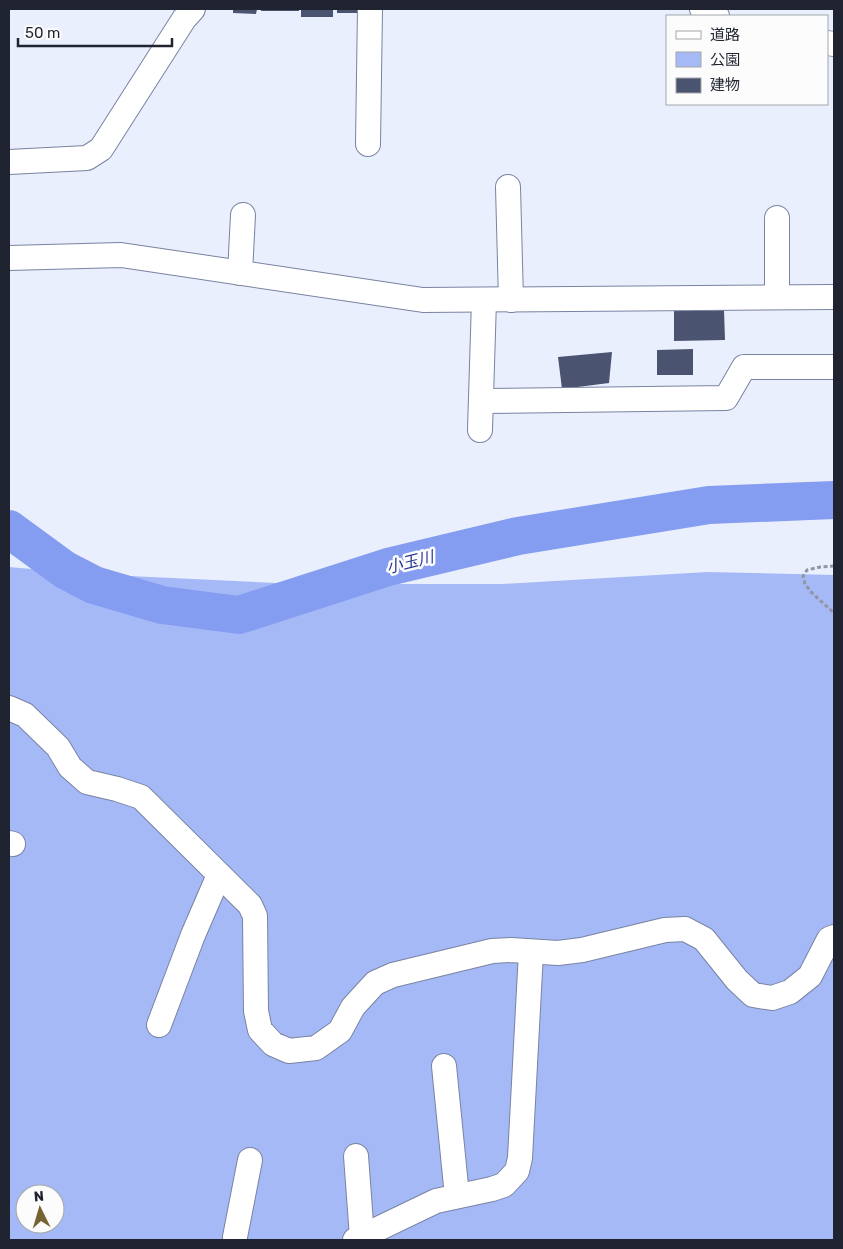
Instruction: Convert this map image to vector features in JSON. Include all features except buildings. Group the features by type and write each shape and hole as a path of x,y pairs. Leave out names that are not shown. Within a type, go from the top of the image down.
{"street":[{"path":"9,162 87,158 101,149 184,19 193,9"},
{"path":"368,144 370,9"},
{"path":"702,9 715,15"},
{"path":"508,187 511,300"},
{"path":"240,274 243,215"},
{"path":"777,218 777,297"},
{"path":"9,258 121,256 423,300 834,297"},
{"path":"480,430 484,300"},
{"path":"481,401 726,398 744,367 834,367"},
{"path":"9,708 25,715 58,748 70,767 86,782 141,797 250,905 255,916 256,1011 260,1030 273,1044 289,1051 316,1048 340,1031 353,1007 375,982 492,951 511,950 558,954 665,930 685,929 704,939 737,980 753,995 772,998 790,992 810,976 830,939 834,937"},
{"path":"159,1025 193,935 219,875"},
{"path":"356,1156 359,1238 436,1200 504,1185 517,1171 520,1158 531,952"},
{"path":"444,1066 457,1196"},
{"path":"235,1240 250,1160"}],"path":[{"path":"834,566 807,570 803,576 805,584 834,613"}],"green space":[{"path":"9,567 88,574 298,584 502,584 707,572 834,575 834,1240 9,1240"}],"waterway":[{"name":"小玉川","path":"9,529 65,570 94,585 162,605 239,615 388,567 518,536 709,505 834,500"}]}
